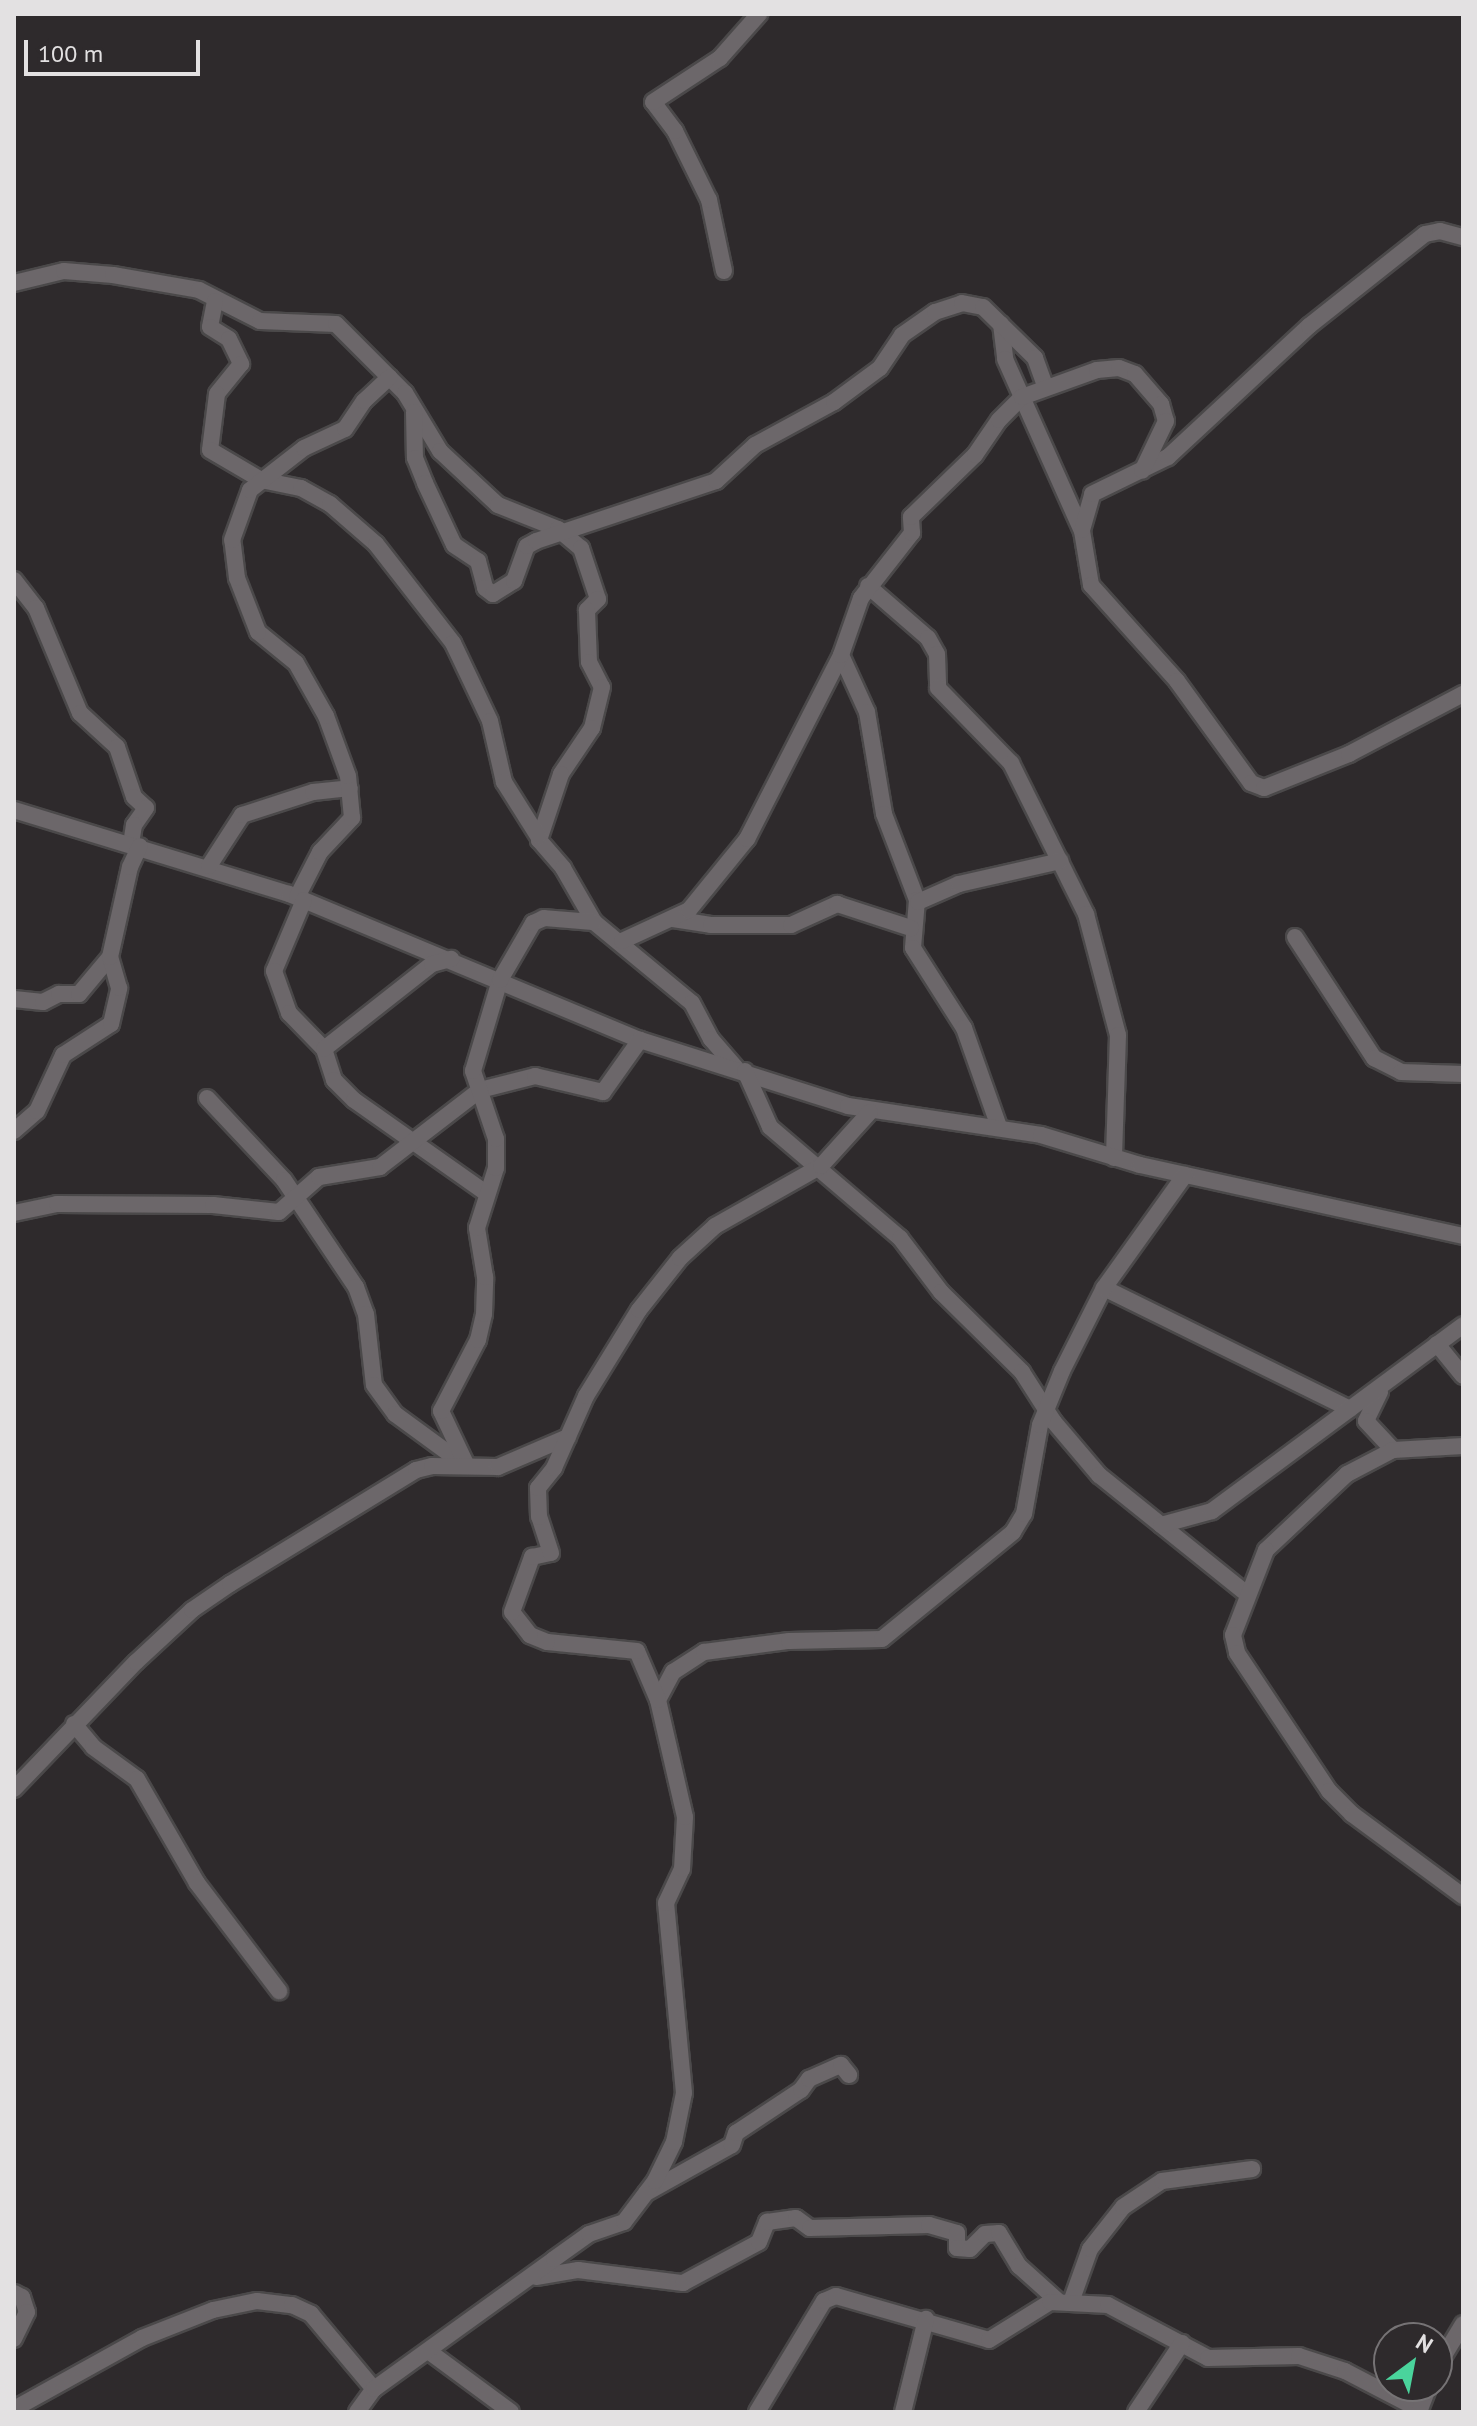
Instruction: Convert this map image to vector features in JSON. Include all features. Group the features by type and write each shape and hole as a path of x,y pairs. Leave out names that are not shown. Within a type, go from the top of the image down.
{"street":[{"path":"724,271 709,200 675,131 653,102 720,58 759,14"},
{"path":"1082,531 1092,494 1168,457 1309,326 1425,234 1440,231 1463,237"},
{"path":"14,283 64,271 191,288 260,321 336,324 390,377 414,407 440,451 498,505 563,534 581,548 595,579 598,599 587,610 589,662 602,687 592,728 561,774 538,836"},
{"path":"215,301 210,327 229,339 241,364 217,394 209,443 214,453 261,480 301,488 330,504 376,544 427,605 479,695 501,774 594,922 622,941 692,1003 711,1039 741,1070 770,1127 821,1166 848,1197 900,1238 941,1292 1017,1365 1099,1475 1246,1593"},
{"path":"414,407 415,458 425,483 454,545 478,561 487,591 500,592 514,581 527,546 716,481 755,445 834,402 880,368 902,335 935,312 970,302 1001,324 1039,364 1045,386"},
{"path":"1001,324 1005,359 1082,531 1091,585 1177,681 1258,787 1360,750 1460,700"},
{"path":"622,941 673,919 696,904 747,839 841,655 855,607 868,586 912,533 911,517 975,455 999,420 1022,397 1045,386 1097,370 1119,368 1135,374 1161,404 1166,421 1142,471"},
{"path":"390,377 364,401 345,429 304,448 261,480 244,499 232,540 237,578 258,632 296,663 326,716 350,788 352,818 320,852 288,928 275,983 289,1013 324,1049 324,1061 341,1088 486,1193"},
{"path":"14,580 36,608 80,713 117,747 134,797 146,808 134,825 136,844 110,957 79,994 59,994 43,1002 14,999"},
{"path":"868,586 931,643 938,688 1011,763 1096,940 1118,1035 1114,1158"},
{"path":"841,655 867,712 884,814 918,902 911,928 916,956 964,1028 999,1127"},
{"path":"209,866 247,813 313,792 350,788"},
{"path":"14,810 209,866 300,898 640,1040 870,1112 999,1127 1185,1175 1463,1236"},
{"path":"918,902 959,884 1060,861"},
{"path":"673,919 717,925 791,925 837,904 911,928"},
{"path":"467,1466 441,1411 482,1322 485,1277 477,1228 496,1168 496,1139 473,1071 500,980 536,920 594,922"},
{"path":"1295,937 1374,1058 1401,1072 1463,1074"},
{"path":"17,1125 37,1111 63,1055 111,1024 119,988 110,957"},
{"path":"324,1049 432,964 451,959"},
{"path":"14,1213 57,1204 213,1205 265,1213 279,1212 319,1177 380,1167 480,1090 535,1076 603,1092 640,1040"},
{"path":"207,1098 297,1197 359,1294 374,1385 395,1414 467,1466"},
{"path":"363,2409 374,2389 431,2353 589,2234 624,2222 645,2193 674,2142 684,2105 666,1908 683,1864 685,1817 658,1700 637,1651 547,1642 530,1635 512,1612 532,1557 551,1553 536,1492 568,1437 602,1368 680,1258 729,1217 821,1166 870,1112"},
{"path":"658,1700 673,1672 704,1652 789,1641 882,1639 1020,1525 1046,1407 1104,1288 1185,1175"},
{"path":"1104,1288 1350,1409"},
{"path":"1161,1525 1212,1511 1463,1325"},
{"path":"1437,1344 1463,1376"},
{"path":"1382,1388 1366,1421 1393,1450"},
{"path":"14,1789 74,1724 192,1610 230,1584 398,1479 432,1466 498,1467 568,1437"},
{"path":"1463,1446 1393,1450 1347,1474 1266,1550 1234,1628 1237,1653 1325,1786 1352,1814 1463,1896"},
{"path":"74,1724 93,1747 137,1779 197,1883 279,1991"},
{"path":"645,2193 732,2145 736,2133 801,2090 809,2079 841,2065 849,2075"},
{"path":"757,2412 829,2297 926,2319 989,2340 1064,2301 1090,2249 1123,2207 1162,2181 1252,2169"},
{"path":"527,2280 578,2270 683,2283 759,2242 767,2222 796,2218 810,2228 929,2225 957,2233 957,2248 970,2249 985,2234 999,2233 1019,2266 1064,2301 1120,2309 1218,2360 1299,2356 1345,2371 1419,2411"},
{"path":"14,2293 22,2297 27,2312 14,2339"},
{"path":"14,2409 142,2338 213,2310 257,2301 292,2305 311,2314 374,2389"},
{"path":"903,2412 926,2319"},
{"path":"1136,2412 1182,2343"},
{"path":"431,2353 511,2412"}]}
